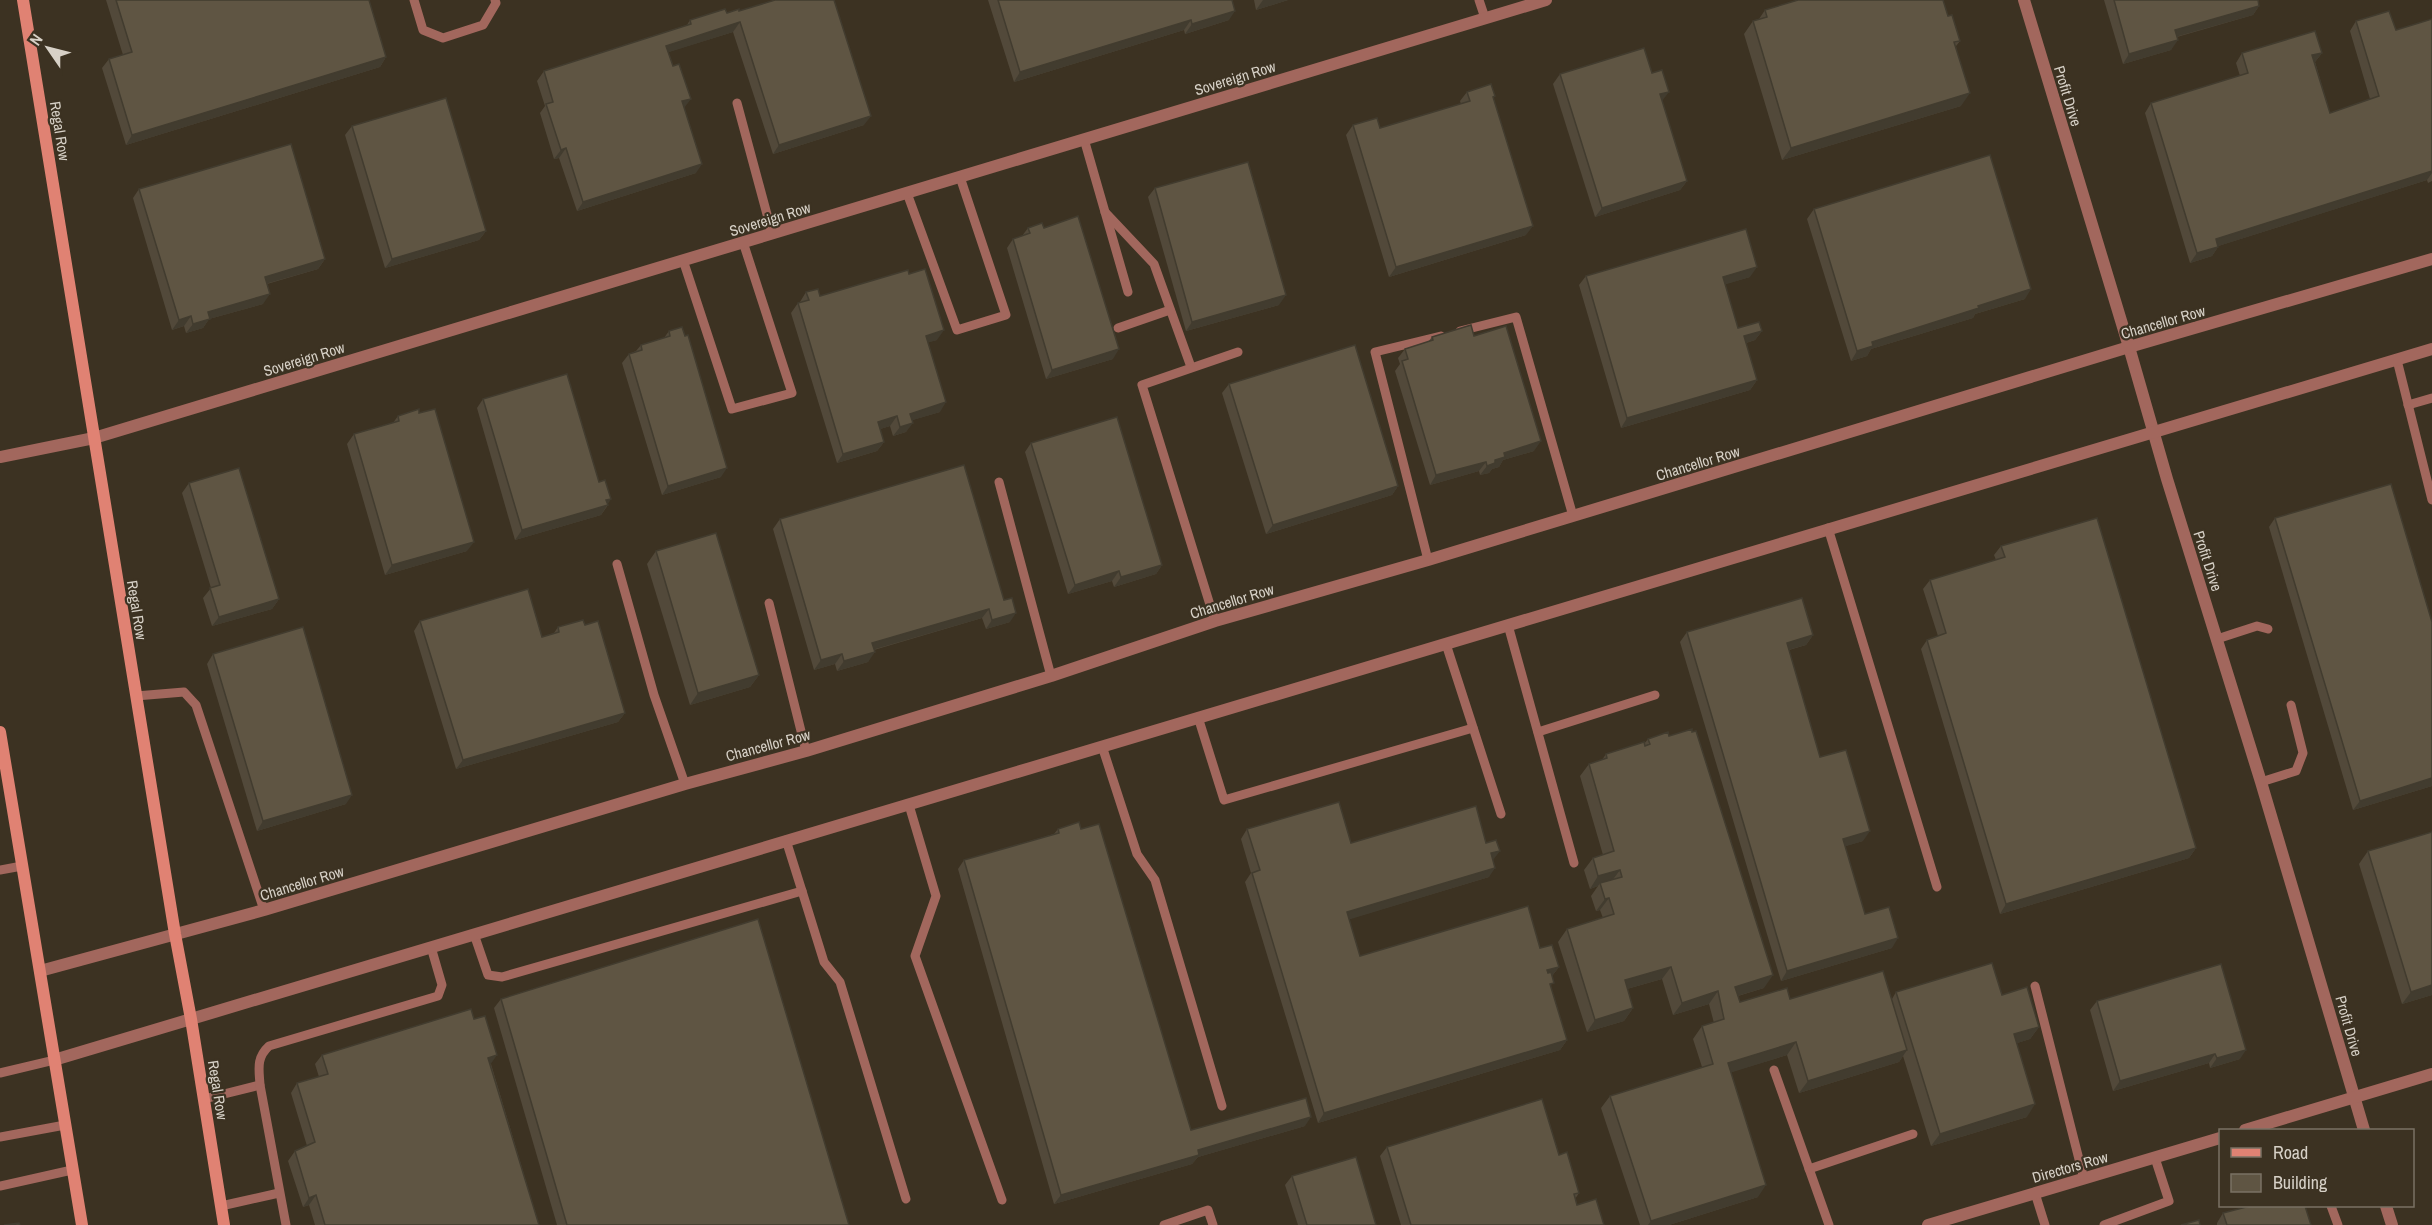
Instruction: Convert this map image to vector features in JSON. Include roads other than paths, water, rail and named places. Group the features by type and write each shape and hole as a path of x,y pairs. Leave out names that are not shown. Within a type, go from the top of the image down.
{"main road":[{"name":"Regal Row","path":"23,0 224,1225"},
{"path":"0,732 6,800 22,866 82,1225"}],"street":[{"name":"Sovereign Row","path":"0,457 94,438 1546,0"},
{"name":"Profit Drive","path":"2024,0 2153,434 2261,782 2363,1129"},
{"name":"Chancellor Row","path":"40,971 264,910 685,784 806,751 1051,676 1215,621 1428,560 2129,347 2432,259"},
{"path":"54,1060 2432,349"},
{"path":"2252,1129 2432,1074"},
{"name":"Directors Row","path":"1929,1225 2219,1138"},
{"path":"2386,1207 2392,1225"}],"lane":[{"path":"414,0 423,30 443,38 483,25 496,3 495,0"},
{"path":"1479,0 1485,18"},
{"path":"737,103 772,233"},
{"path":"1084,139 1128,292"},
{"path":"907,193 957,330 1006,315 960,177"},
{"path":"1105,212 1154,264 1191,367"},
{"path":"683,260 732,409 792,393 743,242"},
{"path":"1118,328 1170,310"},
{"path":"1428,560 1375,352 1516,316 1573,516"},
{"path":"1215,621 1142,385 1238,352"},
{"path":"2397,360 2432,500"},
{"path":"2408,405 2432,398"},
{"path":"999,482 1051,676"},
{"path":"1828,528 1937,887"},
{"path":"617,564 654,695 685,784"},
{"path":"769,603 806,751"},
{"path":"1508,625 1574,863"},
{"path":"2217,639 2258,626 2268,629"},
{"path":"1446,644 1501,814"},
{"path":"136,696 183,692 196,705 264,910"},
{"path":"1539,732 1655,695"},
{"path":"2261,782 2296,771 2303,753 2291,705"},
{"path":"1198,717 1224,800 1473,728"},
{"path":"1102,746 1137,854 1155,880 1221,1106"},
{"path":"909,806 936,896 915,956 1002,1200"},
{"path":"786,840 824,962 840,982 906,1199"},
{"path":"0,870 22,866"},
{"path":"474,934 488,975 502,977 802,891"},
{"path":"286,1225 260,1085 258,1063 260,1056 269,1046 438,996 442,985 431,947"},
{"path":"2035,986 2084,1179"},
{"path":"0,1073 54,1060"},
{"path":"1774,1070 1829,1225"},
{"path":"204,1099 260,1085"},
{"path":"0,1137 65,1125"},
{"path":"1809,1168 1913,1134"},
{"path":"2104,1225 2169,1201 2155,1158"},
{"path":"0,1186 72,1170"},
{"path":"221,1206 279,1193"},
{"path":"2035,1193 2045,1225"},
{"path":"2331,1207 2338,1225"},
{"path":"1164,1225 1208,1210 1213,1225"}]}
